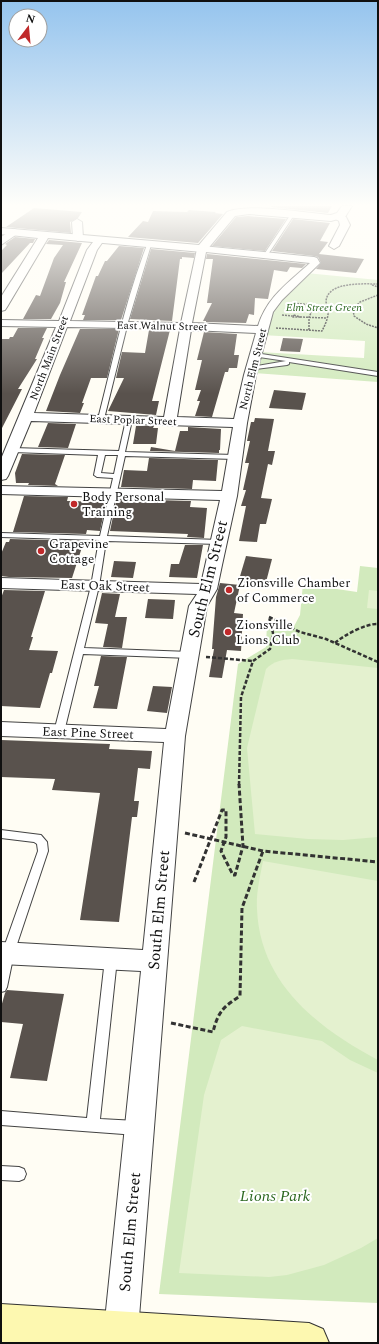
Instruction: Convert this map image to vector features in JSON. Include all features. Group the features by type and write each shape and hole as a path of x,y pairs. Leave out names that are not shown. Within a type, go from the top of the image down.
{"main road":[{"path":"1,1323 309,1343"}],"street":[{"path":"1,307 24,269"},
{"name":"North Main Street","path":"1,476 84,269"},
{"path":"170,421 186,326 198,269"},
{"name":"North Elm Street","path":"229,496 240,423 251,369 261,331 272,306 309,269"},
{"name":"East Walnut Street","path":"1,323 186,326 261,331"},
{"name":"East Poplar Street","path":"26,417 240,423"},
{"path":"1,490 229,496"},
{"name":"South Elm Street","path":"121,1330 175,736 195,655 198,606 208,589 220,542 229,496"},
{"name":"East Oak Street","path":"1,583 208,589"},
{"name":"East Pine Street","path":"1,729 175,736"},
{"path":"4,953 154,961"}],"lane":[{"path":"101,419 141,269"},
{"path":"255,355 378,374"},
{"path":"251,369 283,364 305,363"},
{"path":"58,732 94,586 129,420"},
{"path":"12,450 235,457"},
{"path":"102,453 97,475 116,476"},
{"path":"1,535 220,542"},
{"path":"79,651 195,655"},
{"path":"1,834 30,836 37,838 42,842 43,851 16,932 4,953 1,987"},
{"path":"93,1124 111,958"},
{"path":"1,1118 140,1128"},
{"path":"1,1173 19,1174"}],"path":[{"path":"261,331 270,332 275,328 322,331 327,318 326,299 329,293 338,287 349,284 378,284"},
{"path":"368,284 378,287"},
{"path":"378,295 360,302 353,309 353,313 359,320 378,328"},
{"path":"289,303 326,306"},
{"path":"309,330 309,317 315,305"},
{"path":"281,315 327,318"},
{"path":"194,882 222,810 226,810 224,842 221,851 233,875 243,846 243,831 239,797 241,697 253,661 270,649 273,633 269,617 300,632 335,643 378,662"},
{"path":"335,643 342,636 365,627 370,623 378,624"},
{"path":"195,655 253,661"},
{"path":"185,833 263,851 378,862"},
{"path":"167,1022 213,1032 216,1016 221,1009 240,996 242,908 263,851"}],"green space":[{"name":"Elm Street Green","path":"306,273 378,280 378,382 254,373 259,352 364,358 365,341 262,335 272,310"},
{"name":"Lions Park","path":"360,566 378,568 378,1303 159,1294 238,664 266,647 267,623 292,630 300,615 303,584 357,592"},
{"path":"369,590 378,591 378,609 367,608"},
{"path":"292,659 378,668 378,837 343,840 308,839 255,834 247,748 266,669 278,661"},
{"path":"263,861 378,881 378,1060 334,1033 314,1018 296,1001 281,981 269,960 261,936 257,909 257,897"},
{"path":"242,1026 322,1041 350,1060 378,1073 378,1238 361,1248 324,1265 287,1275 269,1277 179,1273 204,1095 221,1040"}],"building":[{"path":"1,269 6,269 1,274"},
{"path":"50,269 70,269 64,282 66,282 60,303 51,319 23,319 36,295 40,296"},
{"path":"101,269 137,269 121,320 83,320 85,315 82,315 96,276 98,276"},
{"path":"145,269 179,269 172,321 130,319"},
{"path":"212,269 289,269 287,272 274,270 268,299 255,298 254,315 249,314 246,323 203,321 212,303 207,303"},
{"path":"316,269 358,269 356,273"},
{"path":"18,328 47,328 35,359 37,359 18,389 22,389 1,430 1,339 9,339 10,337 13,337"},
{"path":"80,329 119,329 107,378 91,378 80,413 46,411 60,375"},
{"path":"149,330 170,330 152,401 159,401 156,415 108,411 124,378 116,378 122,352 145,353"},
{"path":"204,332 237,334 234,355 239,355 237,368 229,368 228,372 225,372 212,417 195,416 200,401 197,401 201,390 195,390 202,360 197,360"},
{"path":"283,338 303,339 300,352 280,351"},
{"path":"274,390 306,393 302,410 269,408"},
{"path":"255,418 274,419 268,451 275,451 272,465 268,464 261,498 272,499 266,524 260,524 257,542 239,541 246,506 241,506 246,490 243,490 249,463 245,463 250,441 247,441 251,422 254,422"},
{"path":"48,423 76,424 68,448 38,447"},
{"path":"136,426 154,426 153,428 158,428 156,444 133,444"},
{"path":"188,427 221,429 219,453 150,451 151,447 175,451 180,431 188,431"},
{"path":"22,454 65,455 55,484 58,486 16,483 15,473"},
{"path":"149,458 218,460 216,481 193,480 192,489 121,487 124,470 147,471"},
{"path":"24,496 68,497 67,501 106,502 100,531 87,530 86,534 13,532"},
{"path":"119,499 191,501 190,507 207,508 204,538 187,537 188,534 110,531 116,502 119,503"},
{"path":"10,539 84,541 72,578 1,576 1,554 6,542 9,542"},
{"path":"185,545 203,545 197,578 169,577 171,564 179,564"},
{"path":"246,556 272,559 265,586 238,583"},
{"path":"114,561 136,562 133,578 111,577"},
{"path":"220,583 240,585 234,613 243,614 241,651 227,650 222,678 209,677 214,649 212,649 216,597"},
{"path":"4,590 45,591 31,637 33,637 29,650 58,651 40,708 1,706 1,598"},
{"path":"102,593 120,594 115,617 127,617 122,648 103,647 108,624 95,623"},
{"path":"148,599 175,600 173,619 145,618"},
{"path":"101,656 127,657 117,709 93,708 99,686 94,686"},
{"path":"153,686 172,687 167,713 147,711"},
{"path":"1,740 110,744 109,749 152,751 150,769 138,768 134,801 139,801 137,817 132,817 119,922 80,920 100,793 52,790 55,779 1,777"},
{"path":"7,990 64,994 47,1081 10,1078 23,1024 1,1022 1,1007"}],"place":[{"name":"Body Personal Training","path":"74,504"},
{"name":"Grapevine Cottage","path":"41,551"},
{"name":"Zionsville Chamber of Commerce","path":"229,590"},
{"name":"Zionsville Lions Club","path":"228,632"}]}
